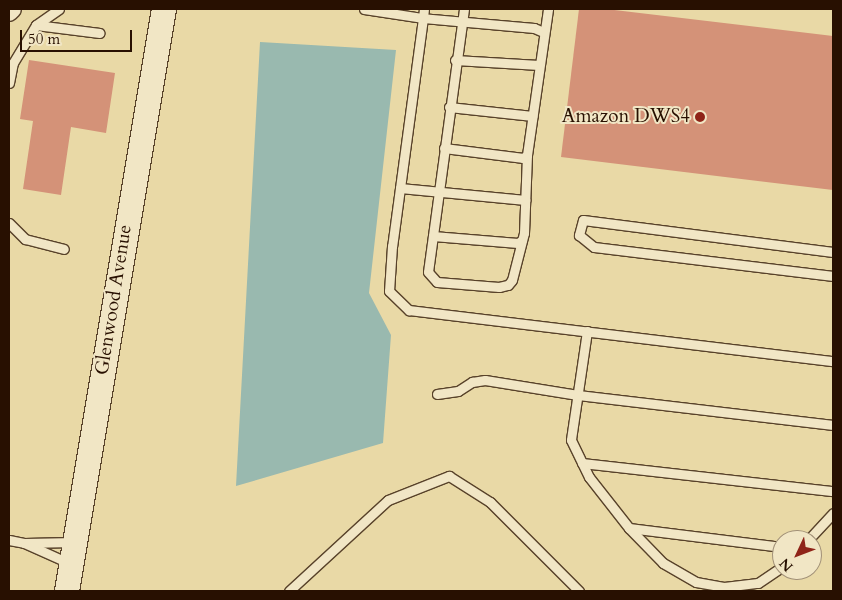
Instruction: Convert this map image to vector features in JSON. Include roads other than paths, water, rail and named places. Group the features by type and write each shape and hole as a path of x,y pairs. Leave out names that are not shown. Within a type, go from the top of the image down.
{"street":[{"path":"9,12 12,9"},
{"name":"Glenwood Avenue","path":"67,591 164,9"}],"lane":[{"path":"9,83 13,63 36,26 59,9"},
{"path":"364,9 424,13 461,21 543,32"},
{"path":"464,9 449,107 428,272 431,279 499,287 508,285 512,280 522,240 527,155 539,65 546,37 543,32 548,9"},
{"path":"424,13 400,188 390,291 409,310 833,361"},
{"path":"36,26 99,33"},
{"path":"456,60 539,65"},
{"path":"449,107 533,116"},
{"path":"444,148 523,158 527,155"},
{"path":"400,188 525,200"},
{"path":"833,252 583,220 579,235 594,247 833,276"},
{"path":"9,223 25,239 64,249"},
{"path":"433,236 518,243 522,240"},
{"path":"587,331 571,440 589,477 629,528 663,563 696,582 724,587 758,583 772,574"},
{"path":"437,394 458,391 485,380 578,394 833,425"},
{"path":"582,463 833,491"},
{"path":"289,591 388,500 449,476 490,502 579,591"},
{"path":"817,530 833,513"},
{"path":"629,528 772,546"},
{"path":"9,540 73,553"},
{"path":"24,543 73,553"}],"water":[{"path":"260,42 396,50 369,293 391,335 383,443 236,486"}],"place":[{"name":"Amazon DWS4","path":"700,117"}]}
